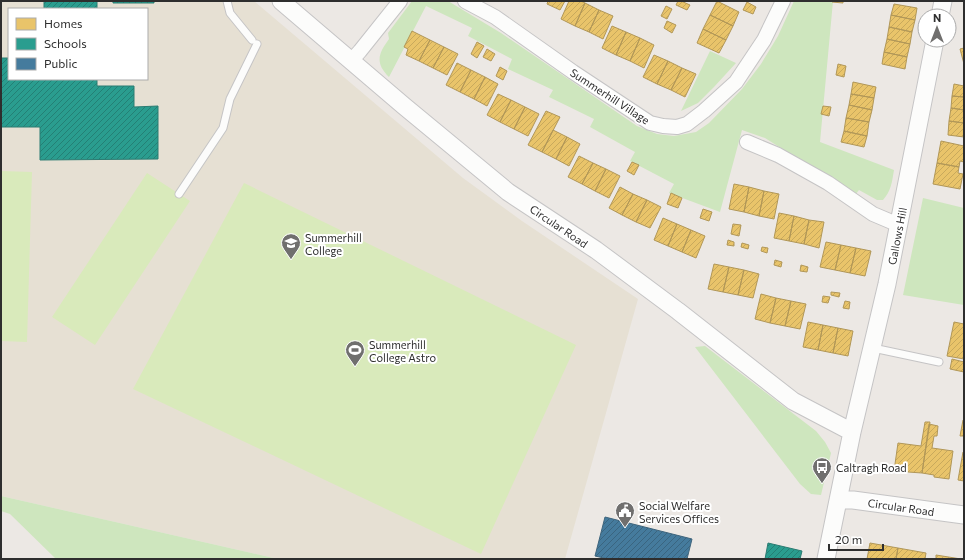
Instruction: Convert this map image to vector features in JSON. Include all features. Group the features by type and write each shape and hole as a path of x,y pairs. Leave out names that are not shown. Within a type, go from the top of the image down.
{"street":[{"name":"Circular Road","path":"281,1 508,192 609,260 678,311 793,401 852,432"},
{"path":"351,61 400,1"},
{"name":"Summerhill Village","path":"465,1 495,17 573,72 650,123 677,127 688,124 736,82 764,40 783,1"},
{"name":"Gallows Hill","path":"826,559 852,432 873,348 899,225 933,48"},
{"path":"747,142 778,155 828,184 873,214 899,225"},
{"name":"Circular Road","path":"838,500 853,500 964,516"}],"lane":[{"path":"179,194 224,128 230,99 254,42 230,13 227,1"},
{"path":"873,348 939,362"}],"shaded area":[{"name":"Summerhill College","path":"1,1 254,1 463,178 522,221 638,299 565,559 278,559 1,496"}],"green space":[{"path":"412,1 448,1 501,33 637,126 657,134 674,136 696,132 709,123 742,89 761,64 778,36 794,1 833,1 820,142 894,170 889,190 883,200 877,200 859,190 855,195 765,138 742,130 720,212 669,193 674,184 630,161 635,152 590,127 594,119 549,97 553,90 508,69 512,59 468,36 472,28 426,6 389,77 380,63 380,54 389,39 388,33"},
{"path":"710,51 736,63 698,103 681,111"},
{"path":"1,171 32,172 27,342 1,341"},
{"path":"147,173 190,201 95,345 52,317"},
{"name":"Summerhill College Astro","path":"244,183 576,345 481,554 133,389"},
{"path":"923,198 964,208 964,305 903,295"},
{"path":"705,346 816,431 825,442 831,453 821,495 811,494 800,484 695,347"},
{"path":"1,496 278,559 56,559 10,514 1,511"}],"building: Homes":[{"path":"548,1 565,1 560,10 547,4"},
{"path":"569,1 581,1 585,3 575,26 561,19"},
{"path":"678,1 690,5 687,10 676,5"},
{"path":"717,1 739,12 733,26 710,15"},
{"path":"843,1 843,3 832,2"},
{"path":"747,2 756,7 753,14 743,10"},
{"path":"585,3 599,10 589,32 575,26"},
{"path":"894,4 917,8 915,20 891,15"},
{"path":"666,6 672,9 667,19 661,16"},
{"path":"599,10 613,16 603,39 589,32"},
{"path":"710,15 733,26 726,40 703,29"},
{"path":"891,15 915,20 912,32 889,27"},
{"path":"667,21 676,25 672,33 664,28"},
{"path":"612,26 626,32 616,55 602,48"},
{"path":"889,27 912,32 910,44 887,39"},
{"path":"703,29 726,40 719,53 697,43"},
{"path":"412,31 430,40 419,61 406,55 408,49 404,47"},
{"path":"626,32 640,38 630,61 616,55"},
{"path":"640,38 654,45 644,68 630,61"},
{"path":"887,39 910,44 907,57 884,52"},
{"path":"430,40 444,47 433,68 419,61"},
{"path":"477,42 484,46 477,58 471,54"},
{"path":"444,47 458,54 447,75 433,68"},
{"path":"964,48 964,64 960,49"},
{"path":"487,49 495,54 491,61 483,57"},
{"path":"884,52 907,57 905,69 882,64"},
{"path":"654,55 668,61 657,84 643,77"},
{"path":"668,61 682,68 671,90 657,84"},
{"path":"457,63 471,70 460,92 446,85"},
{"path":"838,64 846,66 844,77 836,75"},
{"path":"500,67 507,71 503,80 496,76"},
{"path":"682,68 696,74 685,97 671,90"},
{"path":"471,70 485,77 474,99 460,92"},
{"path":"485,77 498,84 487,106 474,99"},
{"path":"853,82 876,87 874,98 851,94"},
{"path":"954,84 964,86 964,97 952,96"},
{"path":"498,94 511,100 500,122 487,115"},
{"path":"851,94 874,98 872,110 849,105"},
{"path":"952,96 964,97 964,110 951,108"},
{"path":"511,100 525,107 514,129 500,122"},
{"path":"849,105 872,110 869,122 846,118"},
{"path":"823,106 831,107 829,116 821,114"},
{"path":"525,107 539,114 528,136 514,129"},
{"path":"951,108 964,110 964,123 949,121"},
{"path":"546,111 560,117 542,152 528,145"},
{"path":"846,118 869,122 867,136 844,131"},
{"path":"949,121 964,123 964,137 948,135"},
{"path":"553,130 567,137 556,159 542,152"},
{"path":"844,131 867,136 864,147 841,142"},
{"path":"567,137 580,144 569,166 556,159"},
{"path":"941,141 964,146 964,162 960,161 959,167 937,163"},
{"path":"579,156 593,163 582,184 568,177"},
{"path":"632,162 639,165 634,175 627,171"},
{"path":"593,163 606,169 595,191 582,184"},
{"path":"937,163 959,167 958,173 963,174 960,189 933,184"},
{"path":"606,169 620,176 609,198 595,191"},
{"path":"734,184 749,187 744,212 729,209"},
{"path":"620,187 633,194 622,215 609,208"},
{"path":"749,187 764,191 759,216 744,212"},
{"path":"764,191 779,194 774,219 759,216"},
{"path":"671,193 682,198 678,208 667,204"},
{"path":"633,194 647,200 636,222 622,215"},
{"path":"647,200 661,207 650,228 636,222"},
{"path":"703,209 712,212 709,221 700,218"},
{"path":"779,213 794,216 789,241 774,238"},
{"path":"794,216 809,220 804,244 789,241"},
{"path":"663,218 677,224 668,246 654,240"},
{"path":"809,220 824,222 819,248 804,244"},
{"path":"677,224 691,230 682,252 668,246"},
{"path":"733,224 741,225 739,236 731,234"},
{"path":"691,230 705,236 696,258 682,252"},
{"path":"728,240 734,242 734,246 727,245"},
{"path":"826,242 841,245 835,270 820,267"},
{"path":"742,243 749,245 748,249 741,247"},
{"path":"841,245 856,248 850,273 835,270"},
{"path":"762,247 768,248 767,253 761,251"},
{"path":"856,248 871,251 865,276 850,273"},
{"path":"775,260 782,262 781,267 774,265"},
{"path":"714,264 729,267 723,292 708,289"},
{"path":"801,265 808,267 807,272 800,271"},
{"path":"729,267 744,270 738,295 723,292"},
{"path":"744,270 759,274 753,298 738,295"},
{"path":"831,292 840,293 839,297 831,295"},
{"path":"761,294 776,298 770,323 755,319"},
{"path":"823,296 830,297 828,303 822,302"},
{"path":"776,298 791,301 785,326 770,323"},
{"path":"791,301 806,304 800,329 785,326"},
{"path":"845,301 850,302 849,309 843,308"},
{"path":"808,322 823,325 818,350 803,347"},
{"path":"954,322 964,324 964,359 947,356"},
{"path":"823,325 838,328 833,353 818,350"},
{"path":"838,328 853,331 848,356 833,353"},
{"path":"952,359 964,362 964,372 950,369"},
{"path":"963,420 964,436 960,436"},
{"path":"925,422 930,422 922,473 894,471 898,443 921,446"},
{"path":"929,424 938,426 937,436 934,436 932,448 953,451 949,479 934,477 934,475 922,473"},
{"path":"964,452 964,481 958,480"},
{"path":"870,543 898,548 896,559 867,559"},
{"path":"898,548 926,553 925,559 896,559"},
{"path":"936,555 961,559 936,559"}],"building: Schools":[{"path":"44,1 97,1 97,8 44,8"},
{"path":"113,1 154,1 154,3 113,3"},
{"path":"1,58 8,58 8,80 97,80 97,86 134,86 134,107 158,106 158,159 40,160 40,127 1,127"},
{"path":"768,543 802,551 800,559 765,559"}],"building: Public":[{"name":"Social Welfare Services Offices","path":"605,517 692,539 687,559 608,559 595,556"}],"place":[{"name":"Summerhill College","path":"291,260"},
{"name":"Summerhill College Astro","path":"355,367"},
{"name":"Caltragh Road","path":"822,484"},
{"name":"Social Welfare Services Offices","path":"625,528"}]}
